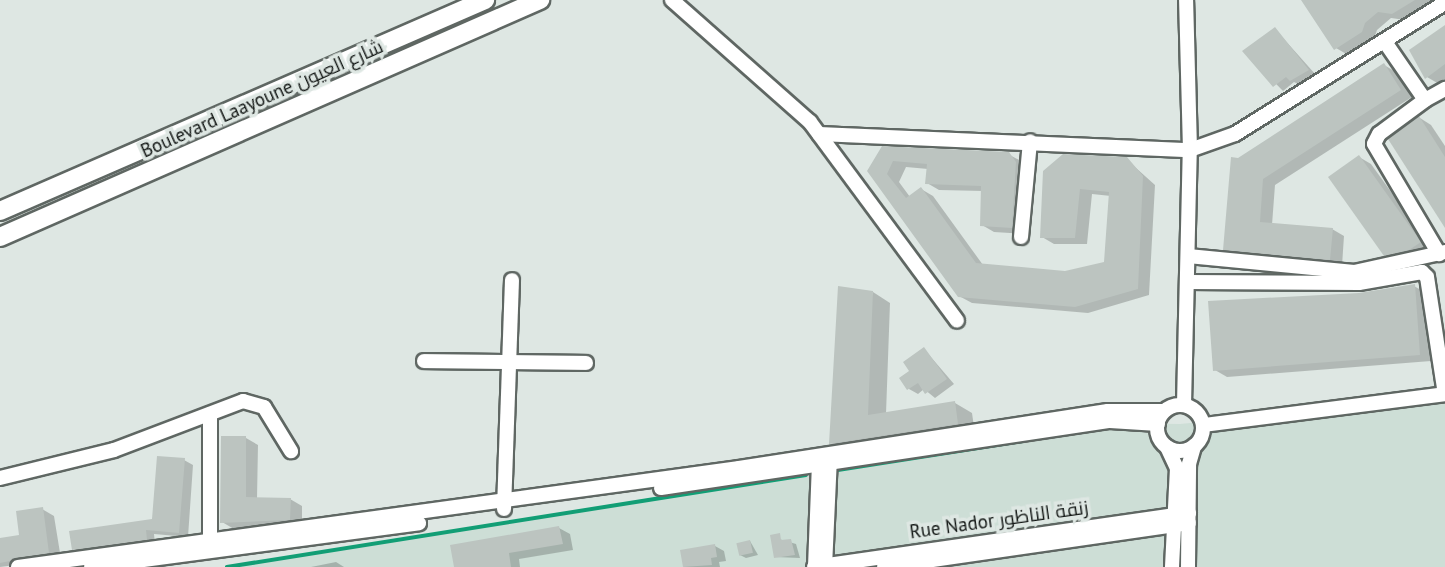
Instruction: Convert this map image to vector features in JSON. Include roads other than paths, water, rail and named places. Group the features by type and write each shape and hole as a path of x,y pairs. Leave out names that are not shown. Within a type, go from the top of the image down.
{"street":[{"name":"Boulevard Laayoune شارع العيون","path":"0,211 485,0"},
{"name":"Boulevard Laayoune شارع العيون","path":"0,237 540,0"},
{"path":"672,0 788,100 819,134 957,321"},
{"path":"1184,405 1190,150 1186,0"},
{"path":"819,134 1190,150 1235,134 1445,3"},
{"path":"1385,42 1425,100"},
{"path":"1188,256 1315,271 1385,273 1442,253 1374,144 1379,134 1425,100 1445,89"},
{"path":"1021,237 1030,141"},
{"path":"1188,282 1229,286 1420,272 1426,275 1445,394 1203,425"},
{"path":"504,506 512,280"},
{"path":"424,361 586,363"},
{"path":"0,478 114,450 210,414 226,405 254,402 270,413 291,451"},
{"path":"18,567 504,506 1110,421 1161,418 1184,405"},
{"path":"1172,567 1189,464 1203,425 1197,411 1184,405"},
{"path":"210,414 210,545"},
{"path":"1161,418 1163,444 1177,464 1188,567"},
{"path":"1163,444 1176,451 1194,446"},
{"path":"819,566 824,461"},
{"name":"Rue Nador زنقة الناظور","path":"819,566 1181,519"},
{"name":"Rue Nador زنقة الناظور","path":"884,567 1181,519"},
{"path":"91,567 210,545"}],"waterway":[{"path":"838,470 1023,441"},
{"path":"227,567 806,475"}]}
